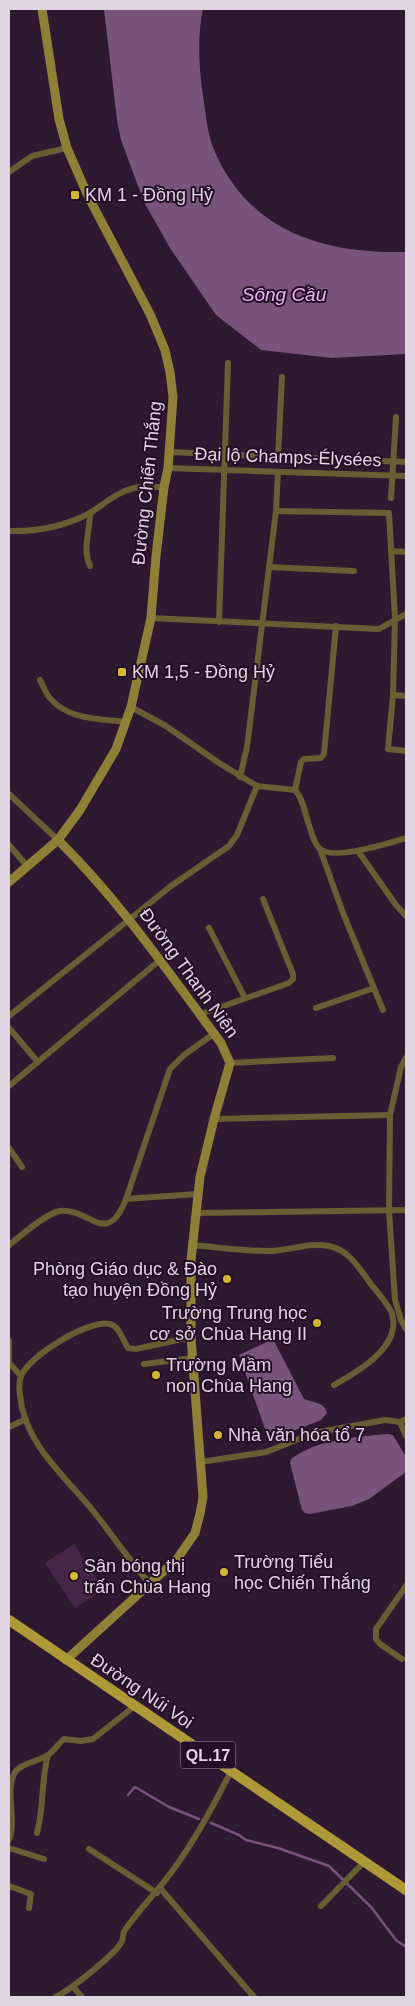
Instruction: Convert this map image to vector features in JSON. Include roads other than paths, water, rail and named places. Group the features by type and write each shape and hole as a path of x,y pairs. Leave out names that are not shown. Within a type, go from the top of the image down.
{"main road":[{"name":"Đường Chiến Thắng","path":"9,882 58,840 101,776 116,749 126,722 151,618 156,556 168,468 173,397 170,372 164,350 150,314 88,196 67,148 60,119 42,9"},
{"name":"Đường Thanh Niên","path":"58,840 102,885 129,919 201,1014 227,1052 230,1063 214,1119 197,1194 190,1260 193,1358 203,1498 195,1533 177,1559 66,1660"},
{"name":"Đường Núi Voi","path":"9,1620 406,1890"}],"street":[{"path":"9,172 32,156 67,148"},
{"path":"219,622 228,363"},
{"path":"278,456 282,377"},
{"path":"391,498 396,417"},
{"name":"Đại lộ Champs-Élysées","path":"169,452 406,462"},
{"name":"Đại lộ Champs-Élysées","path":"168,468 406,476"},
{"path":"240,777 247,747 276,511 278,472"},
{"path":"9,531 36,530 67,522 90,513 118,494 134,488 164,487"},
{"path":"276,511 389,513 395,619 393,695 388,749 406,751"},
{"path":"90,513 85,551 90,566"},
{"path":"391,551 406,552"},
{"path":"269,567 354,571"},
{"path":"151,618 378,628 406,614"},
{"path":"336,626 324,754 321,758 304,759 301,762 295,790 300,798 314,841 320,849 383,1010"},
{"path":"40,680 48,697 67,711 81,716 126,722"},
{"path":"393,695 406,696"},
{"path":"131,707 166,726 240,777 257,786 295,790"},
{"path":"9,1016 170,886 229,846 237,836 257,786"},
{"path":"9,794 58,840"},
{"path":"320,849 333,852 358,851 406,838"},
{"path":"9,845 28,866"},
{"path":"358,851 396,905 406,916"},
{"path":"201,1014 289,983 293,979 263,899"},
{"path":"209,928 245,998"},
{"path":"9,1086 160,960"},
{"path":"316,1008 374,988"},
{"path":"9,1028 38,1062"},
{"path":"9,1245 50,1215 59,1211 70,1212 96,1222 109,1223 118,1215 126,1199 170,1070 184,1055 214,1033"},
{"path":"230,1063 333,1058"},
{"path":"406,1058 401,1067 390,1115 389,1210 395,1300 406,1329"},
{"path":"214,1119 390,1115"},
{"path":"9,1148 22,1167"},
{"path":"126,1199 197,1194"},
{"path":"195,1213 406,1210"},
{"path":"192,1245 270,1251 318,1244 342,1251 353,1260 392,1312 394,1326 378,1356 368,1365 334,1385"},
{"path":"150,1584 129,1560 94,1512 43,1454 26,1419 20,1398 21,1376 36,1357 69,1335 102,1324 110,1324 117,1328 128,1348 136,1349 192,1337"},
{"path":"9,1340 9,1361 21,1376"},
{"path":"144,1364 193,1358"},
{"path":"9,1427 26,1419"},
{"path":"201,1462 266,1452 314,1433 385,1420 403,1421 406,1436"},
{"path":"402,1659 380,1644 376,1639 376,1629 406,1586"},
{"path":"9,1840 14,1775 24,1766 48,1755 64,1739 81,1741 93,1739 136,1705"},
{"path":"37,1833 40,1820 44,1770 48,1755"},
{"path":"55,1997 73,1987 114,1950 122,1940 123,1932 158,1891 191,1844 232,1771"},
{"path":"9,1848 44,1860"},
{"path":"89,1849 158,1891 254,1997"},
{"path":"321,1906 364,1861"},
{"path":"9,1886 31,1894 30,1908"},
{"path":"73,1987 82,1997"}],"water":[{"name":"Sông Cầu","path":"104,9 203,9 199,53 207,124 215,152 230,179 248,202 269,219 293,233 319,242 346,248 376,252 406,252 406,354 332,358 261,350 216,315 170,248 144,202 121,140"},
{"path":"273,1339 304,1399 321,1405 326,1409 327,1413 321,1420 269,1440 239,1355"},
{"path":"388,1434 393,1435 406,1457 406,1472 369,1499 352,1506 310,1514 302,1510 290,1463 291,1459 302,1452 325,1443"}],"waterway":[{"path":"128,1795 135,1787 169,1807 199,1819"},
{"path":"211,1823 246,1840 278,1848 329,1866 371,1907 396,1940 406,1947"}],"place":[{"name":"KM 1 - Đồng Hỷ","path":"75,195"},
{"name":"KM 1,5 - Đồng Hỷ","path":"122,672"},
{"name":"Phòng Giáo dục & Đào tạo huyện Đồng Hỷ","path":"227,1279"},
{"name":"Trường Trung học cơ sở Chùa Hang II","path":"317,1323"},
{"name":"Trường Mầm non Chùa Hang","path":"156,1375"},
{"name":"Nhà văn hóa tổ 7","path":"218,1435"},
{"name":"Trường Tiểu học Chiến Thắng","path":"224,1572"},
{"name":"Sân bóng thị trấn Chùa Hang","path":"74,1576"}]}
